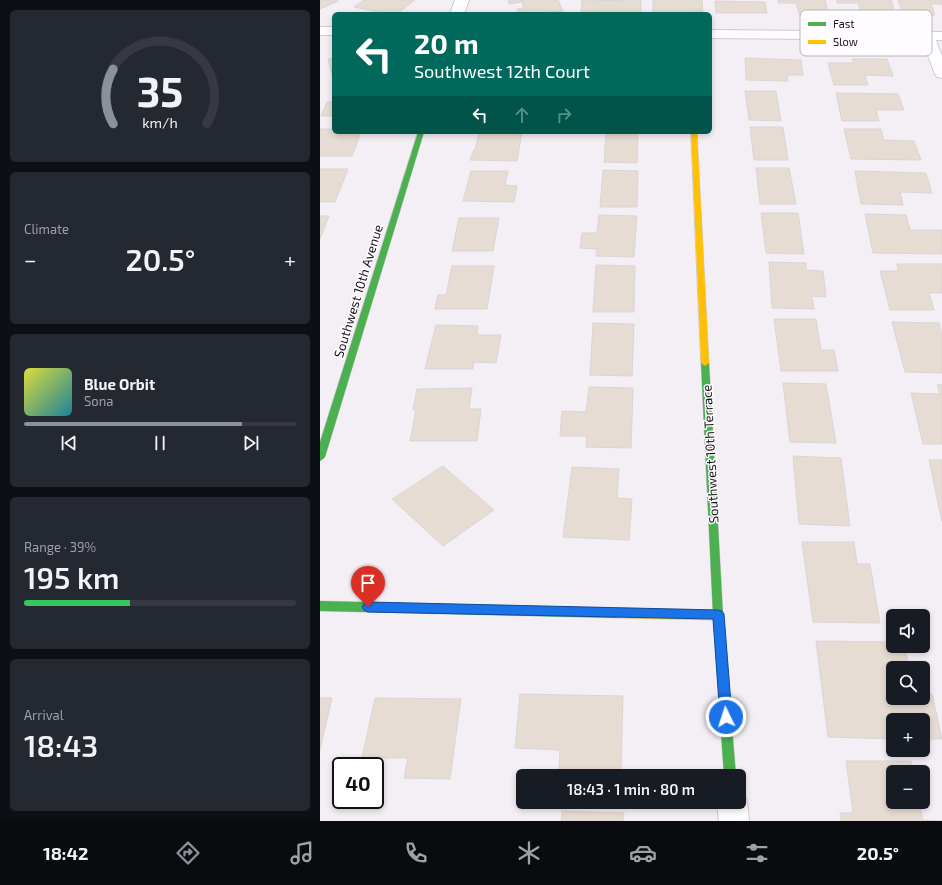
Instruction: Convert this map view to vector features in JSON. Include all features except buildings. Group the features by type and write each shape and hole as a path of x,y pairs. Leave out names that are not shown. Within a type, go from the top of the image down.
{"street":[{"path":"458,12 462,0"},
{"path":"320,31 332,31"},
{"path":"712,34 800,35"},
{"path":"932,49 942,74"},
{"name":"Southwest 10th Avenue","path":"320,457 420,134"},
{"name":"Southwest 10th Terrace","path":"694,134 718,614 729,769"},
{"path":"320,606 718,614"},
{"path":"733,809 734,821"}],"traffic: fast":[{"path":"320,457 420,134"},
{"path":"705,363 718,615 729,769"},
{"path":"320,606 618,613"}],"traffic: slow":[{"path":"694,134 705,363"},
{"path":"618,613 718,615"}],"route":[{"path":"368,607 718,614 726,717"}]}
